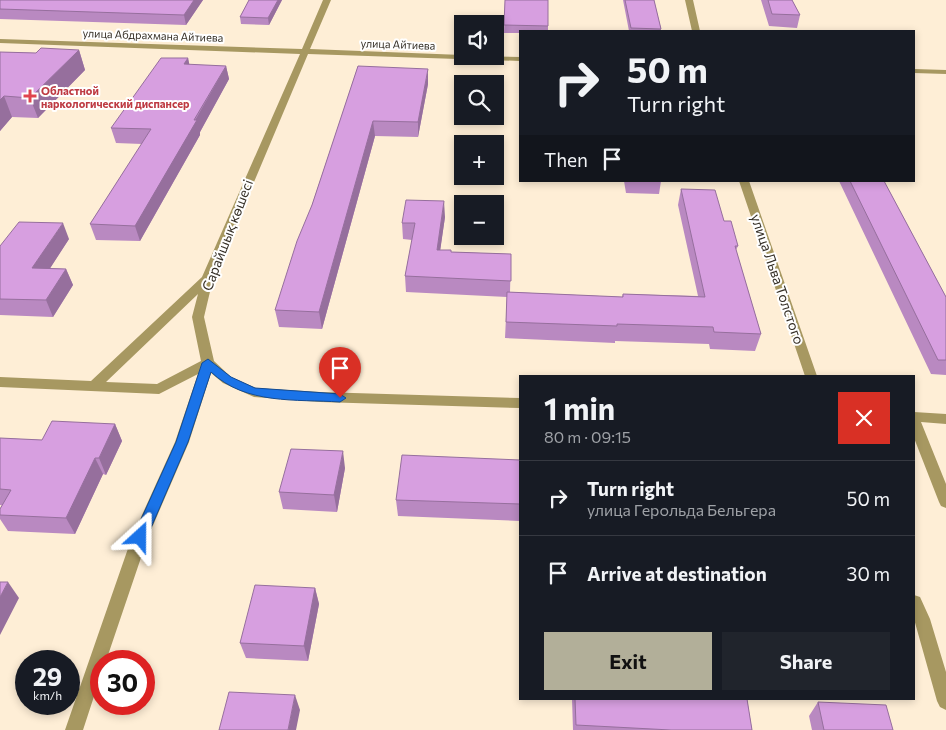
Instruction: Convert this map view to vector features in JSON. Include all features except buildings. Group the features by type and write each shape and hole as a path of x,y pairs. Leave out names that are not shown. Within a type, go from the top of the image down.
{"street":[{"name":"Сарайшық көшесі","path":"208,363 198,317 207,279 327,0"},
{"path":"689,0 696,30"},
{"name":"улица Абдрахмана Айтиева","path":"0,41 306,52"},
{"name":"улица Айтиева","path":"306,52 519,59"},
{"path":"915,71 946,72"},
{"name":"улица Льва Толстого","path":"744,182 812,375"},
{"path":"94,386 207,279"},
{"path":"0,382 160,389 208,363"},
{"path":"208,363 226,380 254,392 320,398 519,403"},
{"path":"74,730 140,537 182,442 208,363"},
{"path":"915,418 946,419"},
{"path":"915,424 946,502"},
{"path":"915,604 922,619 946,701"}],"place":[{"name":"Областной наркологический диспансер","path":"30,96"}],"route":[{"path":"140,537 182,442 208,363 226,380 254,392 340,398"}]}
